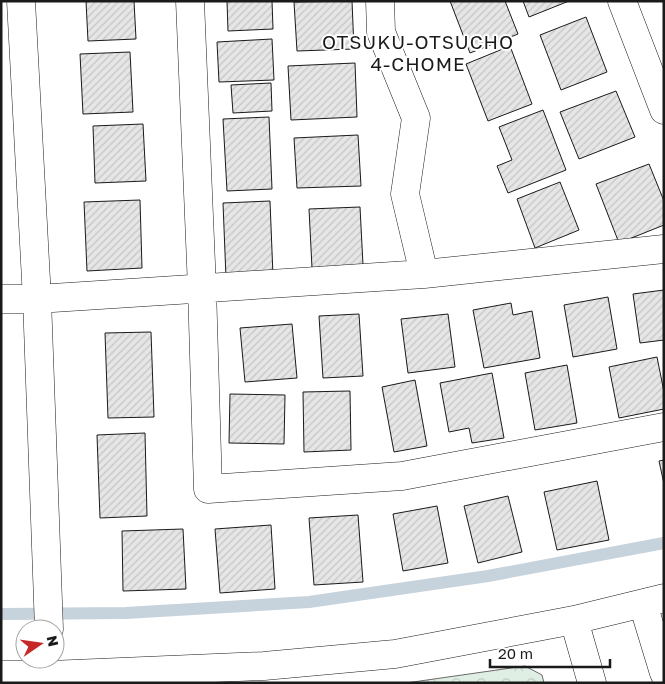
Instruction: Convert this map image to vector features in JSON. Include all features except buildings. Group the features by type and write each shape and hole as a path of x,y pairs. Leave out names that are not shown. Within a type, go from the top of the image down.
{"street":[{"path":"21,1 37,299 49,619"},
{"path":"190,1 208,489 402,476 664,427"},
{"path":"380,1 381,32 416,118 405,194 424,274"},
{"path":"622,1 664,110"},
{"path":"1,299 37,299 424,274 664,249"},
{"path":"65,667 264,666 395,654 574,620 653,601 664,673"},
{"path":"574,620 592,683"},
{"path":"1,675 38,669"}],"green space":[{"path":"525,666 542,675 544,683 406,683"}],"waterway":[{"path":"1,614 126,613 309,602 488,576 664,543"}],"district":[{"name":"OTSUKU-OTSUCHO 4-CHOME","path":"418,52"}]}
